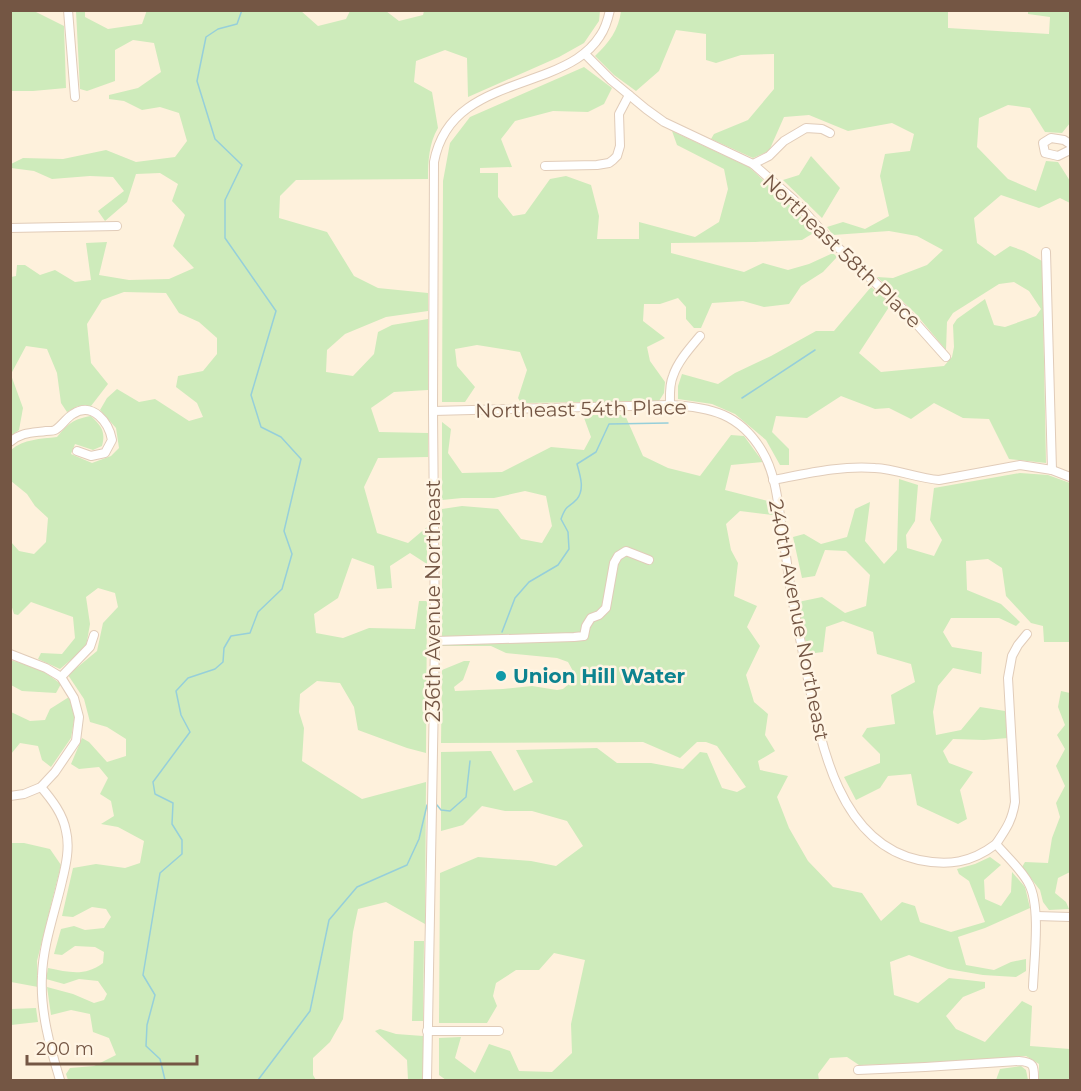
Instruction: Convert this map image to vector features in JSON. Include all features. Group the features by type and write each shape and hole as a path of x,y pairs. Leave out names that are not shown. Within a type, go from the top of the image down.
{"street":[{"path":"68,10 75,97"},
{"path":"585,54 600,38 609,14"},
{"name":"Northeast 58th Place","path":"585,54 601,71 664,122 753,164 794,200 829,239 905,311 946,357"},
{"name":"236th Avenue Northeast","path":"427,1080 435,641 434,162 438,146 449,125 473,104 563,66 585,54"},
{"path":"545,166 597,165 613,160 620,146 619,114 629,94"},
{"path":"753,164 770,156 784,141 806,128 822,129 830,133"},
{"path":"1071,144 1064,140 1051,138 1043,143 1045,153 1058,156 1071,150"},
{"path":"10,228 117,226"},
{"path":"1046,252 1052,470"},
{"path":"670,405 673,376 685,354 700,336"},
{"name":"Northeast 54th Place","path":"433,411 670,405 709,409 727,416"},
{"path":"10,442 18,435 55,430 77,411 93,411 110,429 112,440 105,453 91,456 77,451"},
{"name":"240th Avenue Northeast","path":"727,416 740,425 754,440 770,467 816,722 824,751 842,795 856,818 883,846 913,859 941,863 960,861 982,854 996,844"},
{"path":"773,480 855,467 876,468 939,480 1020,465 1052,470 1071,477"},
{"path":"435,641 584,636 591,618 599,615 606,608 614,563 618,556 626,551 649,560"},
{"path":"1027,634 1012,656 1008,678 1015,802 1009,825 996,844 1028,881 1035,900 1034,987"},
{"path":"61,677 90,647 94,635"},
{"path":"10,654 46,668 61,677 74,698 79,717 76,741 55,772 41,787 24,794 10,796"},
{"path":"41,787 61,814 68,848 44,956 42,977 49,1041 60,1080"},
{"path":"1036,916 1071,917"},
{"path":"427,1031 500,1032"},
{"path":"858,1070 1025,1061 1034,1067 1034,1080"}],"green space":[{"path":"11,10 34,11 64,26 66,88 11,91"},
{"path":"147,10 301,11 318,26 346,19 350,11 386,11 399,21 423,15 424,11 600,11 599,21 584,43 559,57 468,97 467,58 445,50 416,61 414,82 432,92 438,128 430,152 428,179 296,180 280,196 279,218 327,232 354,276 378,288 428,293 428,311 386,317 345,334 327,350 326,372 353,376 374,354 378,332 392,325 428,319 428,390 394,392 371,408 379,432 428,433 428,457 378,458 364,487 377,533 408,543 427,527 427,564 410,553 390,566 392,588 377,589 374,566 352,558 338,598 314,614 316,633 343,638 369,628 415,629 419,601 427,601 426,753 358,730 354,707 340,683 317,681 300,694 299,712 304,728 302,761 362,799 426,782 425,924 386,902 358,909 353,932 343,1019 330,1042 313,1058 313,1075 316,1080 68,1080 66,1074 70,1068 94,1066 116,1055 109,1038 93,1032 90,1014 71,1010 51,1015 47,987 94,1003 104,1000 107,994 98,981 79,979 64,984 46,979 48,968 83,972 103,963 104,952 95,947 75,946 62,955 54,954 61,929 74,926 85,930 104,928 111,917 106,909 92,907 73,917 62,916 73,868 96,864 125,868 140,863 144,841 118,827 101,824 114,816 111,801 100,794 108,778 99,767 79,769 71,764 82,738 89,742 107,762 126,756 126,739 107,727 90,722 84,699 68,675 97,651 103,623 118,607 115,593 98,588 86,597 90,624 86,647 60,669 38,659 41,653 62,654 75,638 73,617 31,602 18,615 14,614 10,601 11,542 19,551 34,554 46,542 48,518 35,506 27,494 11,481 11,450 27,442 57,437 71,423 91,416 102,429 102,446 93,450 75,444 71,454 92,463 111,456 119,448 116,428 100,410 107,398 117,389 139,402 155,399 189,421 203,417 197,403 176,387 178,376 203,371 217,354 217,338 199,322 179,313 166,293 124,292 102,300 87,324 91,363 108,384 91,406 78,406 67,412 61,403 57,373 47,349 26,346 11,374 11,277 16,276 17,265 25,265 40,275 55,270 75,282 91,280 86,243 107,242 99,275 129,280 169,279 194,268 173,246 185,215 172,201 178,184 160,173 136,174 127,202 105,221 98,211 124,191 113,177 52,179 34,171 11,168 11,164 23,158 63,159 106,150 136,162 175,157 187,141 179,113 160,107 142,110 124,101 109,99 109,95 138,88 161,72 154,43 133,40 115,50 115,81 87,91 80,89 76,11 85,11 85,17 108,29 142,24"},
{"path":"621,11 948,11 948,28 1049,34 1050,17 1028,14 1028,11 1070,11 1070,123 1062,133 1045,132 1030,108 1008,105 979,118 977,147 1008,179 1036,191 1046,161 1058,162 1070,181 1070,203 1060,198 1039,208 1001,195 974,218 977,243 995,256 1010,246 1042,261 1046,463 1009,459 989,419 963,418 934,403 911,419 889,408 875,409 841,396 807,418 776,416 772,432 789,449 789,465 780,465 766,440 735,414 712,404 678,399 678,386 682,374 718,384 816,331 834,331 871,287 891,304 859,353 881,372 944,366 952,357 953,325 957,319 985,299 994,325 1005,327 1036,316 1041,309 1029,291 1014,282 999,284 953,313 947,322 946,350 915,313 877,277 893,278 927,265 943,250 917,236 889,231 833,235 827,227 843,222 865,229 889,216 880,176 885,154 910,151 914,134 892,123 848,131 809,115 784,117 769,151 753,158 711,139 714,134 748,120 774,89 774,54 741,55 716,63 706,60 706,34 676,30 659,71 636,91 614,75 595,56 612,35"},
{"path":"584,67 612,88 604,104 588,112 553,111 515,121 501,139 512,167 480,168 480,173 498,173 498,197 513,216 525,214 550,179 566,176 591,185 599,216 597,239 639,239 639,222 695,237 719,222 728,189 724,169 677,145 672,131 749,167 815,232 802,240 671,243 671,253 744,272 763,263 788,270 809,264 833,253 837,257 823,272 801,286 789,304 764,307 743,301 712,303 701,328 694,328 686,319 686,307 678,298 660,304 644,304 643,321 665,338 647,347 650,361 665,382 664,393 659,401 521,403 518,398 527,370 520,352 477,345 455,349 457,366 475,387 465,402 442,402 443,181 450,143 470,117"},
{"path":"811,156 840,188 822,218 783,180 799,175"},
{"path":"11,375 23,408 19,430 11,436"},
{"path":"583,415 625,415 643,456 668,468 700,476 731,435 744,436 763,462 731,465 725,490 772,502 773,515 740,511 726,524 731,550 738,563 734,596 757,606 747,627 760,646 746,675 754,702 768,714 765,735 775,751 758,761 760,770 788,776 777,797 789,828 808,861 833,887 862,893 881,921 902,902 915,906 920,922 951,932 985,922 969,881 959,874 957,869 990,857 1001,865 984,880 985,899 1001,906 1011,892 1012,872 1025,887 1030,908 958,937 966,965 994,970 1011,962 1026,959 1026,971 1016,977 983,975 948,969 909,955 890,962 894,995 918,1003 949,978 985,982 985,988 963,997 946,1016 956,1029 985,1042 1022,1001 1032,1006 1030,1046 1070,1049 1070,1080 1039,1080 1039,1064 1026,1056 943,1063 859,1065 847,1057 830,1058 818,1074 819,1080 446,1080 439,1075 439,1038 461,1037 455,1058 475,1073 489,1044 510,1051 519,1071 552,1072 572,1053 571,1024 585,960 554,953 539,970 516,970 496,983 493,996 497,1006 487,1023 439,1023 440,873 478,857 531,861 556,866 583,846 567,821 532,811 505,811 482,806 463,825 441,831 441,752 491,751 514,791 533,782 516,750 597,748 617,763 651,763 683,769 700,752 707,753 722,788 737,792 746,787 717,746 706,742 697,742 680,758 643,742 441,743 442,670 464,661 470,661 463,680 454,687 455,691 532,686 563,689 571,682 573,671 568,662 557,658 506,653 491,646 442,646 442,509 462,506 498,509 521,539 542,543 552,526 546,496 525,491 494,498 442,500 442,422 451,429 448,453 462,473 502,472 551,447 584,450 591,437"},
{"path":"1020,473 1048,475 1070,483 1070,642 1044,642 1043,626 1031,623 1006,596 1002,568 988,559 966,561 967,590 1001,604 1020,622 1016,626 999,618 951,618 943,632 952,647 982,652 981,674 953,668 938,686 933,712 936,735 961,730 980,707 1005,711 1008,738 953,739 943,751 949,763 973,772 960,790 967,819 958,824 917,805 911,774 888,776 880,788 856,800 844,777 880,763 880,754 862,736 867,728 895,724 891,695 915,682 911,664 877,654 873,632 843,621 826,627 823,652 808,654 798,602 822,597 845,613 866,606 870,575 846,551 825,550 815,576 802,578 793,537 804,534 821,544 847,537 855,509 870,502 865,541 884,564 897,550 899,479 918,485 915,521 906,535 907,548 934,556 942,540 930,520 934,488"},
{"path":"10,660 39,668 61,684 56,693 22,691 11,685"},
{"path":"1061,691 1070,693 1070,872 1058,878 1055,893 1066,902 1069,909 1049,910 1043,902 1040,890 1022,867 1025,862 1048,863 1052,838 1060,817 1056,803 1065,786 1056,766 1065,749 1057,735 1065,725 1058,707"},
{"path":"69,697 75,715 71,738 51,767 42,760 38,746 20,743 11,754 11,712 30,721 45,720 50,709"},
{"path":"10,843 24,843 50,849 61,865 37,961 38,987 11,982"},
{"path":"414,941 424,941 423,1021 412,1021"},
{"path":"36,1008 38,1022 11,1025 11,1009"},
{"path":"380,1029 396,1034 423,1036 423,1080 408,1080 407,1060 375,1031"},
{"path":"1021,1066 1026,1070 1028,1080 996,1080 1000,1069"}],"waterway":[{"path":"165,1080 160,1059 146,1046 147,1025 155,995 143,975 160,873 182,854 182,840 172,824 173,803 155,794 153,782 190,732 181,715 176,691 188,678 215,669 223,662 224,648 231,636 250,633 258,612 282,589 292,554 284,531 301,459 281,437 261,427 251,395 276,311 225,238 225,200 242,165 215,139 197,81 206,37 218,29 237,24 242,10"},
{"path":"742,398 815,350"},
{"path":"502,632 515,598 529,582 558,565 569,549 568,532 561,519 566,508 577,499 581,491 577,464 596,452 609,424 668,423"},
{"path":"437,805 441,810 450,811 466,797 470,761"},
{"path":"258,1080 310,1011 329,920 357,887 407,865 419,839 427,805"}],"place":[{"name":"Union Hill Water","path":"501,676"}]}
